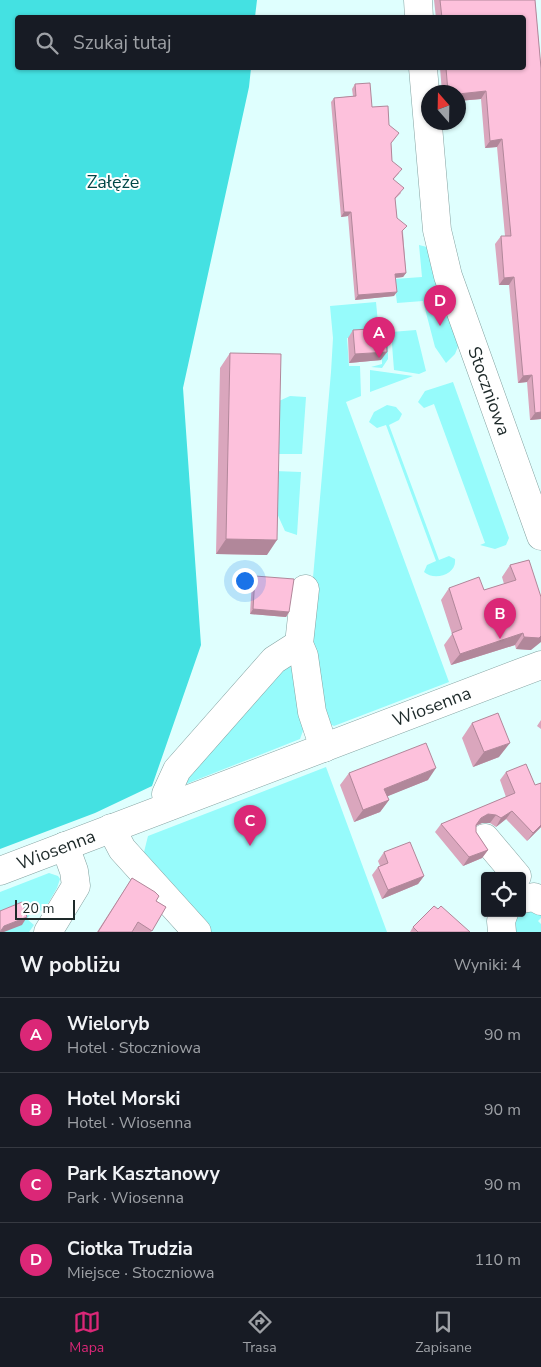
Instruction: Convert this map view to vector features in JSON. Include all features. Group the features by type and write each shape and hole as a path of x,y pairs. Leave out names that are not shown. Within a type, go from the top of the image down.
{"street":[{"path":"418,0 419,15"},
{"name":"Stoczniowa","path":"423,70 438,230 448,276 541,536"},
{"path":"305,589 299,644 304,656 312,712 324,748"},
{"path":"169,806 166,794 176,770 274,660 299,644"},
{"name":"Wiosenna","path":"0,871 541,665"},
{"path":"111,828 122,849 197,932"},
{"path":"486,838 514,872"},
{"path":"48,932 76,886 74,871 65,846"},
{"path":"502,917 502,932"}],"shaded area":[{"path":"419,245 427,247 459,344 455,354 446,363 435,347 423,301 397,303 394,279 422,277"},
{"path":"376,302 379,333 388,333 388,359 382,368 371,367 382,364 382,335 347,338 349,366 360,366 361,396 346,402 449,682 334,726 330,724 315,681 310,612 331,372 333,338 330,306"},
{"path":"416,330 426,371 419,374 394,370 391,332"},
{"path":"370,370 413,376 370,392"},
{"path":"453,382 509,538 506,545 495,549 480,545 485,543 434,404 424,408 418,402 425,391"},
{"path":"290,396 306,397 302,454 277,454 279,401"},
{"path":"387,405 396,407 402,414 399,420 389,425 439,560 449,556 455,559 455,565 449,573 444,575 433,576 424,572 427,565 436,561 386,425 377,428 369,422 374,412"},
{"path":"275,471 301,472 297,535 285,531 275,509"},
{"path":"278,664 292,664 304,728 300,739 181,786"},
{"path":"326,767 387,932 204,932 143,856 148,836"},
{"path":"49,873 58,876 60,879 57,888 43,912 35,907 27,919 34,925 29,932 0,932 0,892"},
{"path":"526,907 541,909 541,918 538,921 541,924 541,932 510,932 512,917 526,917"}],"green space":[{"name":"Załęże","path":"0,0 257,0 255,15 15,15 15,70 251,70 249,87 183,388 201,645 152,786 95,813 0,849"}],"building":[{"path":"440,0 535,0 541,68 541,412 535,413 532,375 523,376 514,277 504,278 501,236 511,236 502,139 490,141 486,91 466,93 466,85 447,85 446,70 526,70 526,15 442,15"},
{"path":"370,83 372,107 388,106 389,125 399,133 391,143 392,161 402,169 393,179 404,188 395,198 397,218 407,226 402,231 406,273 395,274 397,292 358,295 351,212 344,212 334,98 356,96 355,84"},
{"path":"386,328 387,352 355,354 353,330"},
{"path":"230,353 281,354 277,540 226,539"},
{"path":"529,560 541,597 541,636 539,638 524,637 523,633 460,654 452,633 462,629 449,588 479,577 484,590 516,580 510,565"},
{"path":"255,576 294,579 289,612 253,609"},
{"path":"498,713 510,743 484,752 472,723"},
{"path":"426,743 436,768 384,789 389,800 363,810 349,773"},
{"path":"526,764 535,785 541,783 541,825 533,833 512,811 501,818 488,814 481,818 476,825 476,832 488,850 469,857 441,824 515,793 506,772"},
{"path":"410,842 424,876 388,890 378,867 388,863 384,852"},
{"path":"132,878 155,892 159,896 156,901 166,907 152,931 138,922 132,932 98,932"},
{"path":"22,902 27,917 4,926 0,932 0,911"},
{"path":"434,906 438,909 441,906 470,932 418,932 413,927"}],"place":[{"name":"Ciotka Trudzia","path":"440,326"},
{"name":"Wieloryb","path":"379,358"},
{"name":"Hotel Morski","path":"500,639"},
{"name":"Park Kasztanowy","path":"250,846"}]}
